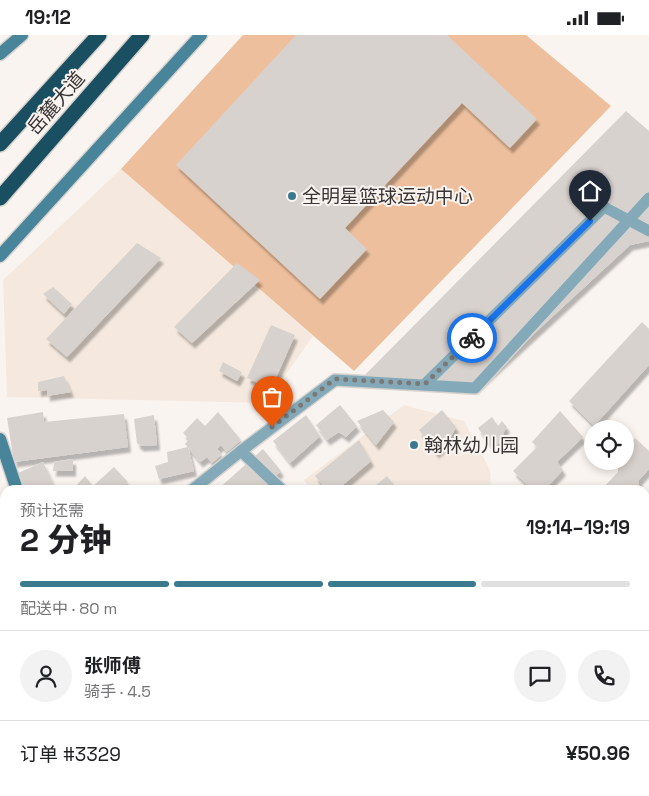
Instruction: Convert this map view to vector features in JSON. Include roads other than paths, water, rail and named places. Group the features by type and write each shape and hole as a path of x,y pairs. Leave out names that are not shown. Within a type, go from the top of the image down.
{"highway":[{"name":"岳麓大道","path":"0,144 100,35"},
{"name":"岳麓大道","path":"0,198 142,35"}],"street":[{"path":"0,54 22,35"},
{"path":"0,256 200,35"},
{"path":"198,485 335,379 475,388 649,198"},
{"path":"425,384 604,207 649,231"},
{"path":"0,439 14,485"},
{"path":"241,451 277,485"}],"place":[{"name":"全明星篮球运动中心","path":"292,196"},
{"name":"翰林幼儿园","path":"414,445"}]}
